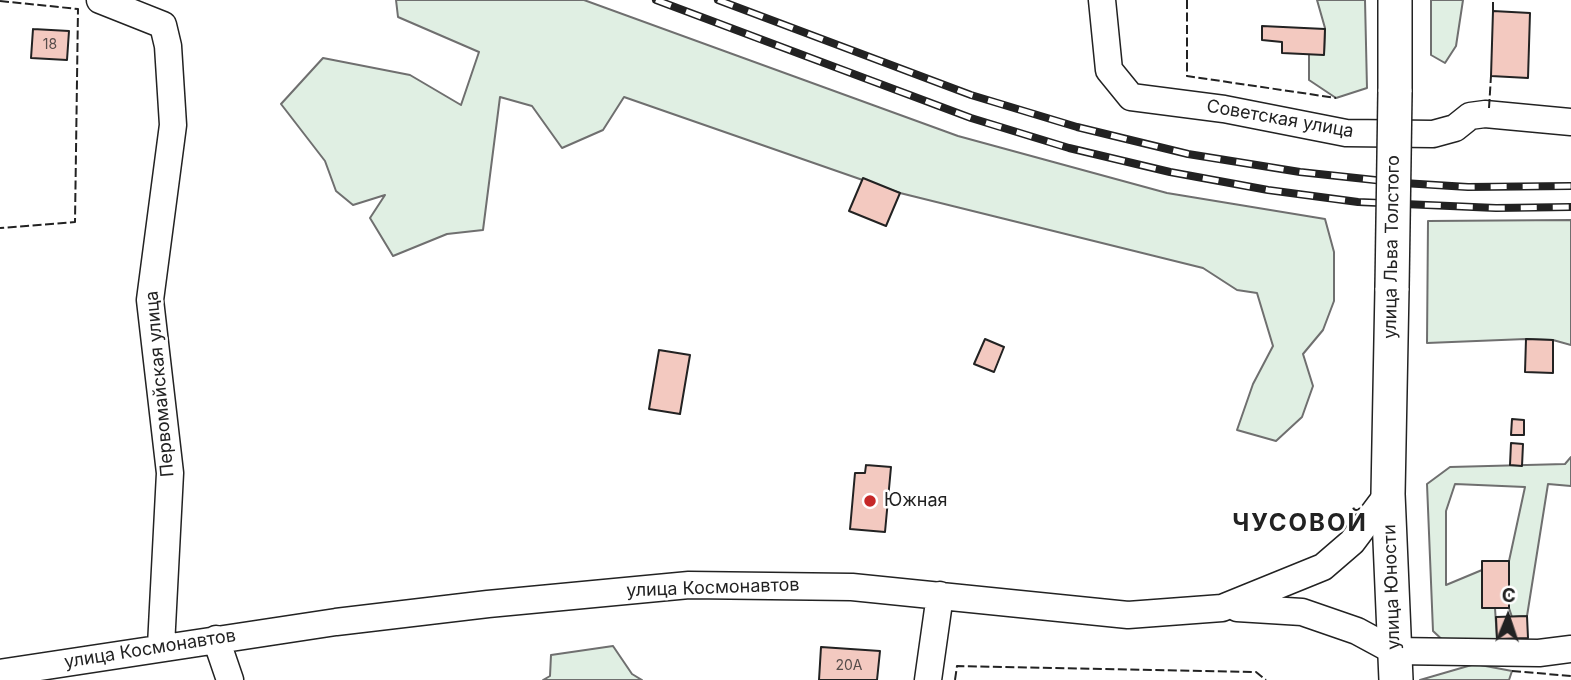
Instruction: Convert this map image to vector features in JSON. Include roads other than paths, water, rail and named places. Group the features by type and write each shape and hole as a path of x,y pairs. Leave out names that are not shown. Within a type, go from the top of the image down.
{"main road":[{"name":"улица Льва Толстого","path":"1388,494 1395,0"},
{"name":"улица Юности","path":"1388,494 1395,666"}],"street":[{"name":"Первомайская улица","path":"100,0 163,25 168,46 173,125 149,300 170,473 161,646"},
{"name":"Советская улица","path":"1102,0 1109,70 1131,97 1224,109 1346,133 1433,134 1455,128 1470,116 1485,114 1571,122"},
{"name":"улица Космонавтов","path":"0,673 161,646 488,604 689,586 790,584 940,595 1128,615 1222,608 1323,567 1353,541 1388,494"},
{"path":"928,680 940,595"},
{"path":"1222,608 1302,612 1349,627 1395,666 1571,649"},
{"path":"216,639 230,680"}],"railway":[{"path":"656,0 971,118 1069,148 1170,172 1268,190 1358,202 1496,208 1571,207"},
{"path":"718,0 971,95 1077,127 1188,154 1300,172 1403,183 1468,187 1571,186"}],"place":[{"name":"Южная","path":"870,501"}],"district":[{"name":"ЧУСОВОЙ","path":"1300,524"}]}
